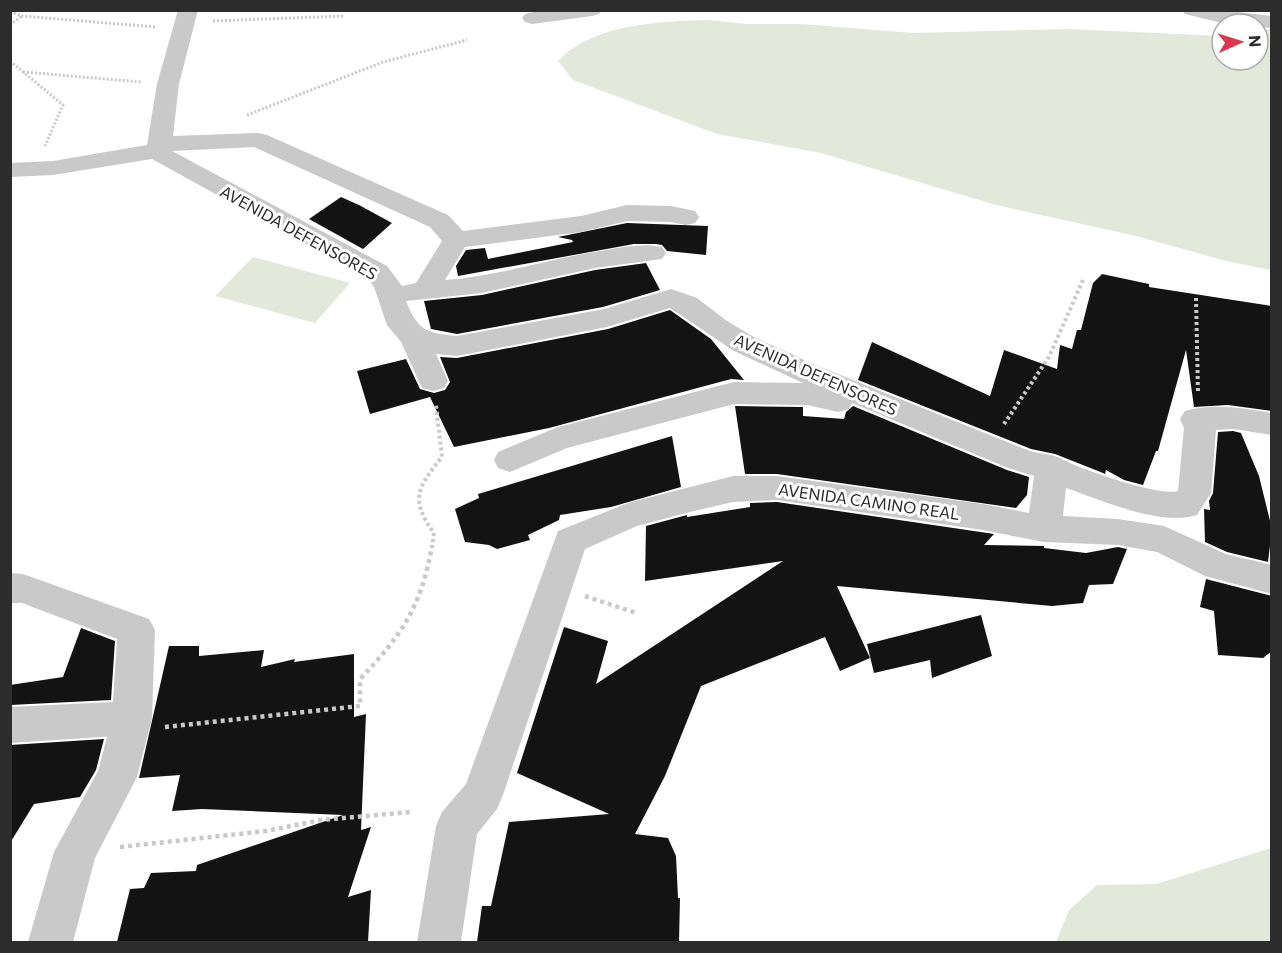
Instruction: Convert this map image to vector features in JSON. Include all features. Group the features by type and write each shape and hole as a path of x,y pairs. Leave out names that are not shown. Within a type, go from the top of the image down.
{"street":[{"path":"532,18 592,10"},
{"path":"1192,10 1227,18 1272,22"},
{"path":"158,148 168,84 186,21"},
{"path":"22,170 158,148 258,140 439,221 456,240"},
{"name":"AVENIDA DEFENSORES","path":"158,148 168,160 377,272 388,285 390,297 401,325 414,337 435,344 457,346 607,318 671,298 687,304 717,328 744,344 802,371 1020,460 1052,468 1159,505 1185,506 1194,493 1200,428 1196,419"},
{"path":"456,240 581,224 627,213 671,214 686,217"},
{"path":"425,291 456,240"},
{"path":"390,297 464,288 623,254 652,253"},
{"path":"414,337 433,381"},
{"path":"510,460 558,439 734,393 808,394 930,424"},
{"path":"1196,419 1233,418 1272,424"},
{"path":"1044,529 1052,468"},
{"name":"AVENIDA CAMINO REAL","path":"439,942 457,826 482,795 556,587 570,541 628,516 734,489 777,488 983,517 1044,529 1118,532 1164,540 1218,566 1272,580"},
{"path":"10,588 23,589 136,630 132,718 117,777 75,852 51,942"},
{"path":"10,725 132,718"}],"path":[{"path":"10,12 22,16 186,21 345,16"},
{"path":"10,25 22,16"},
{"path":"258,140 242,117 409,55 436,46 467,40"},
{"path":"10,61 63,105 22,170"},
{"path":"23,72 168,84"},
{"path":"989,447 1048,357 1083,280"},
{"path":"1196,298 1199,405 1196,419"},
{"path":"132,718 147,729 360,706 360,679 397,638 416,601 431,559 434,533 421,517 418,505 419,485 442,457 433,381"},
{"path":"556,587 636,613"},
{"path":"75,852 266,831 321,820 411,812"}],"green space":[{"path":"708,20 747,24 802,24 913,33 1069,29 1210,35 1210,72 1270,72 1271,29 1271,270 1226,261 1136,236 996,205 821,153 717,134 573,80 558,61 589,39 608,32 670,22"},
{"path":"253,257 350,283 315,323 215,296"},
{"path":"1271,848 1271,942 1056,942 1069,910 1097,885 1156,884"}],"building":[{"path":"341,197 392,223 363,249 309,219"},
{"path":"627,223 708,226 706,255 667,251 662,245 656,244 634,244 458,276 456,266 466,250 485,248 488,259 573,242 558,237"},
{"path":"646,263 660,290 603,307 457,334 431,329 424,301 482,295 595,270"},
{"path":"1102,274 1149,284 1149,287 1272,306 1272,411 1228,405 1194,407 1186,350 1158,451 1156,451 1143,485 1124,480 1106,470 1105,474 1055,454 1031,449 858,380 872,342 990,396 1004,350 1057,369 1060,345 1072,349 1077,330 1081,330 1093,283"},
{"path":"670,310 711,339 744,380 731,379 549,428 454,447 430,397 370,414 357,371 406,359 420,389 434,393 445,390 450,382 440,357 457,358 608,329"},
{"path":"735,406 803,407 803,416 844,419 846,412 853,406 1029,477 1027,495 1016,508 777,474 745,474"},
{"path":"1218,432 1241,433 1259,476 1272,529 1268,562 1227,552 1205,542 1204,509 1210,510 1209,501 1213,493"},
{"path":"672,436 681,487 611,507 560,515 559,520 528,535 530,540 497,549 489,545 465,542 455,509 479,498 478,494"},
{"path":"777,502 994,534 984,545 1044,546 1044,548 1086,553 1118,547 1127,549 1113,584 1089,585 1083,603 1052,606 837,586 870,658 840,671 825,637 701,686 665,776 635,834 668,838 676,856 678,898 680,898 679,942 477,942 482,906 491,906 509,822 609,814 517,773 564,627 608,641 596,684 783,561 645,581 646,526 687,515 687,517 750,507 750,503"},
{"path":"1206,579 1272,596 1272,651 1263,658 1218,655 1214,611 1200,607"},
{"path":"981,615 992,656 932,678 930,660 874,673 867,644"},
{"path":"81,628 115,641 111,700 10,705 10,685 63,677"},
{"path":"169,646 199,646 199,656 264,650 261,667 295,659 294,662 354,654 354,717 366,714 361,830 371,827 348,897 371,890 368,942 117,942 130,889 144,888 151,873 196,871 197,865 343,815 202,809 172,811 180,775 139,778"},
{"path":"104,739 96,770 80,797 34,804 10,843 10,745"}]}
